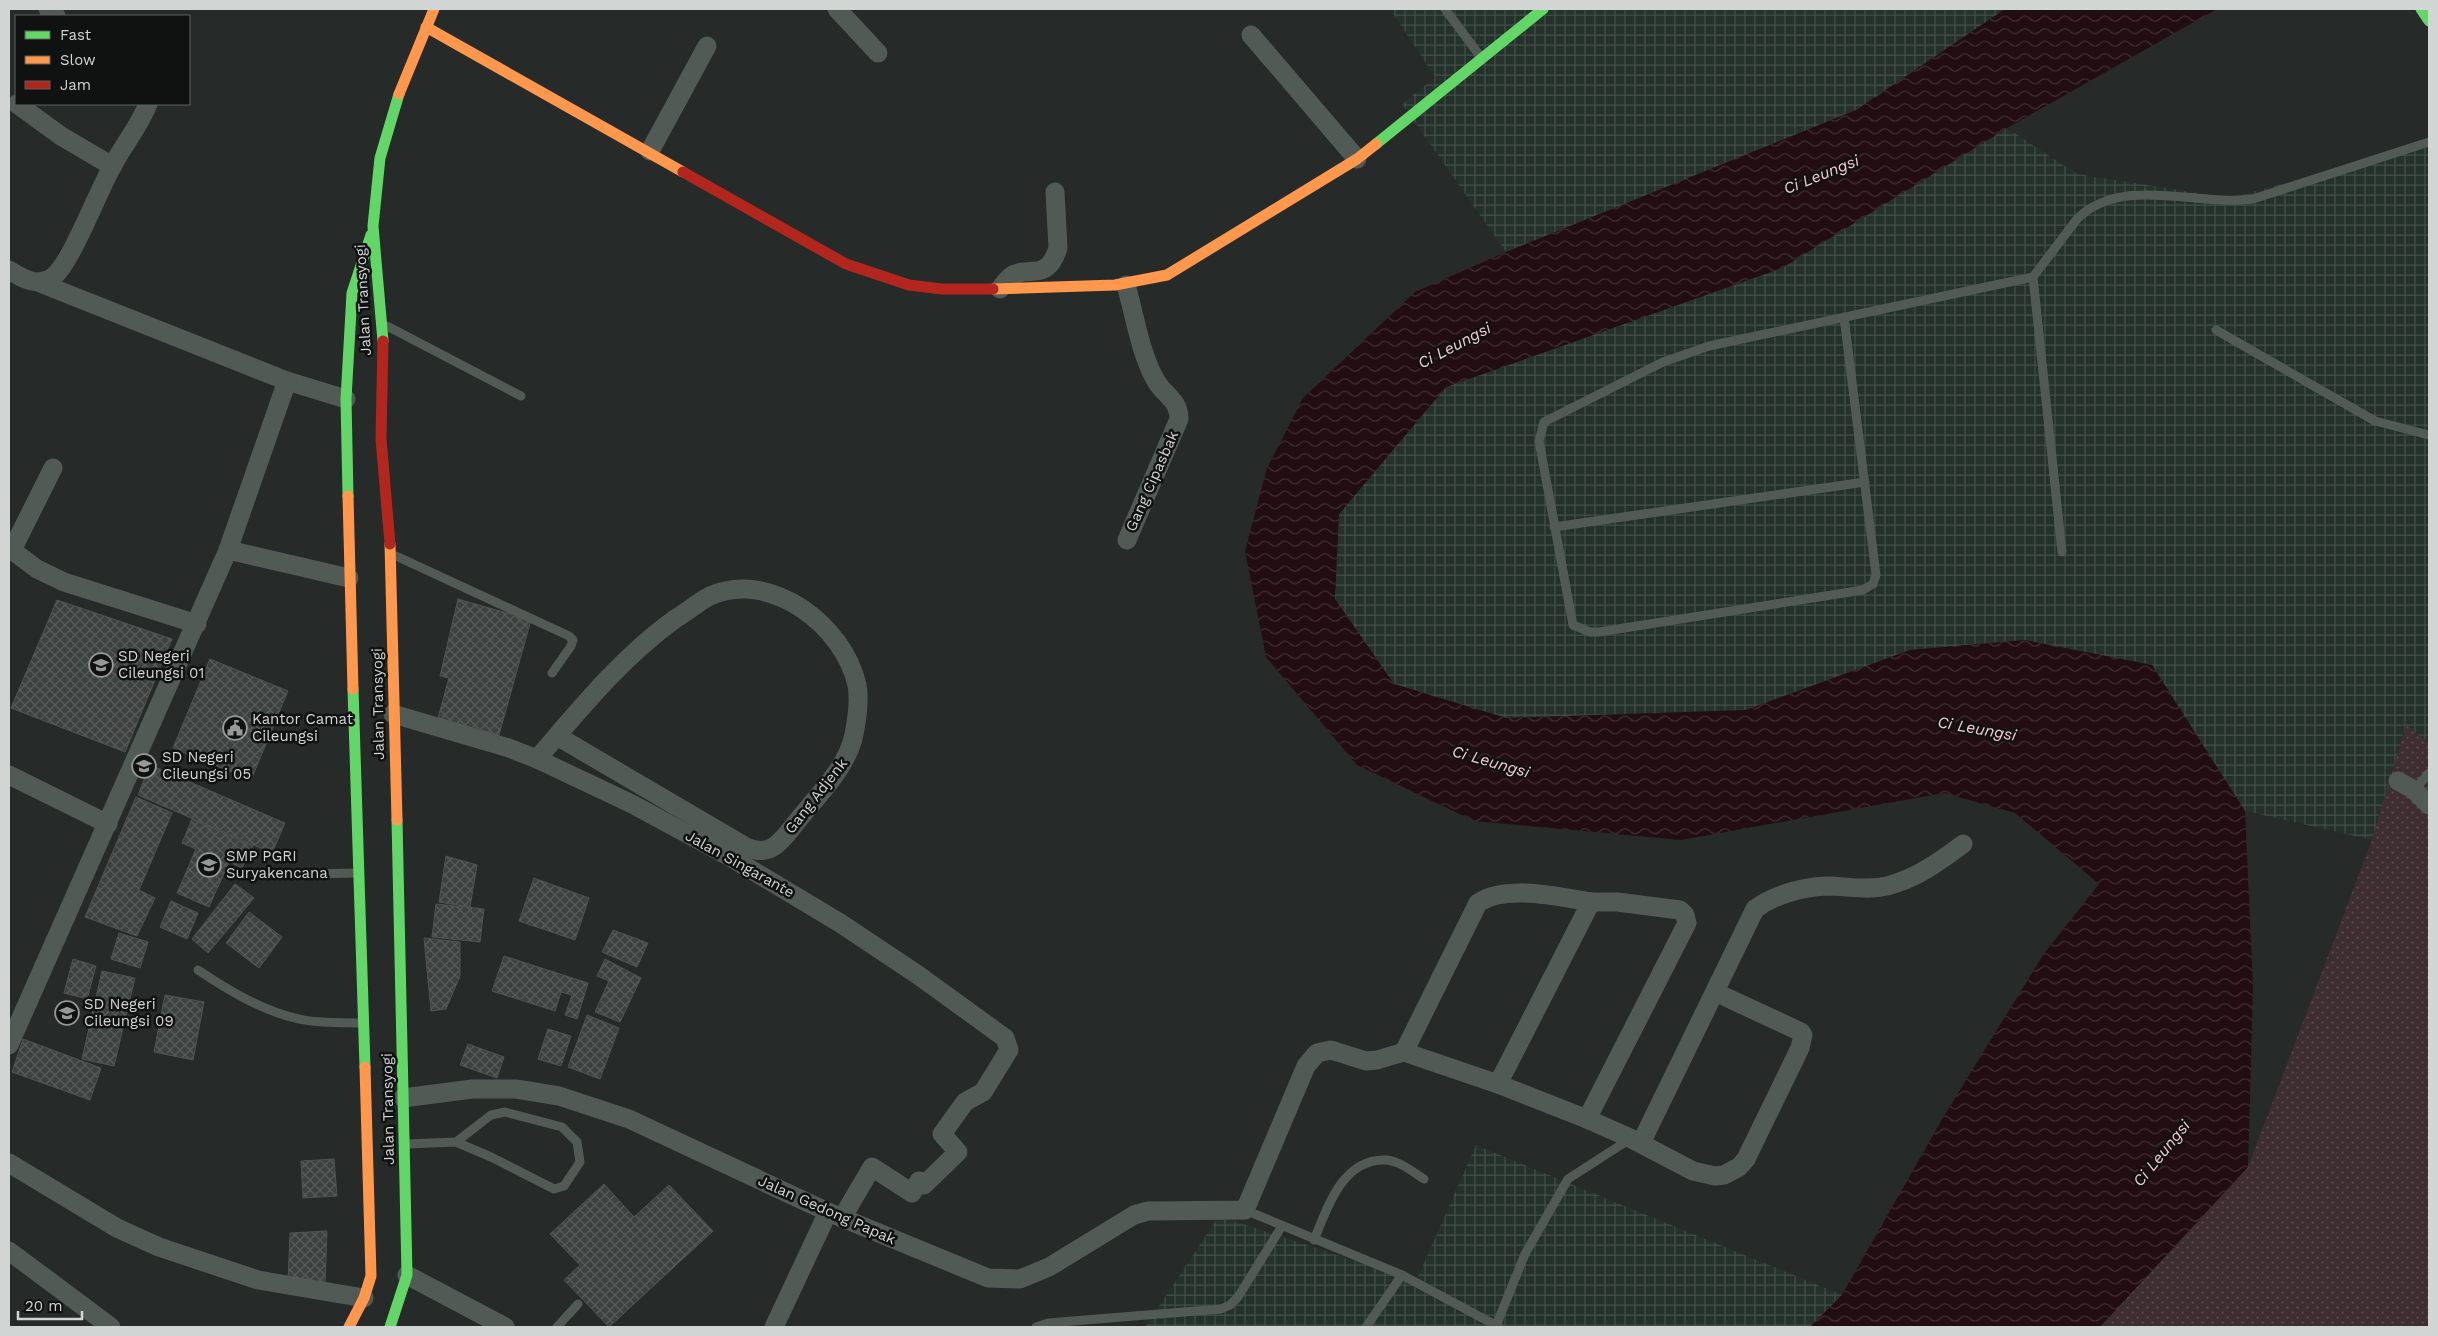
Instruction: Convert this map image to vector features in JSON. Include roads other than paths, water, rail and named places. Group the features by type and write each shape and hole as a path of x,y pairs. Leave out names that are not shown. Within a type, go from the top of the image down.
{"main road":[{"path":"374,226 380,158 402,83 434,9"},
{"path":"426,27 650,151 846,264 893,281 928,288 1000,289 1126,285 1167,275 1357,159 1543,9"},
{"path":"2421,9 2429,21"},
{"name":"Jalan Transyogi","path":"374,226 382,324 381,439 391,554 393,714 407,1275 390,1327"},
{"name":"Jalan Transyogi","path":"350,1327 364,1298 371,1276 371,1256 349,578 346,399 352,293 374,226"}],"street":[{"path":"837,9 878,53"},
{"path":"1251,35 1357,159"},
{"path":"650,151 707,46"},
{"path":"20,105 61,136 112,166"},
{"path":"40,283 54,276 62,266 112,166 143,117 148,105"},
{"path":"1000,289 1010,276 1042,269 1055,256 1058,248 1055,192"},
{"path":"9,270 24,280 40,283 287,381 346,399"},
{"name":"Gang Cipasbak","path":"1126,285 1146,359 1157,383 1175,401 1179,411 1179,419 1126,540"},
{"path":"9,1045 197,624 228,550 287,381"},
{"path":"53,468 10,549 37,569 64,582 197,624"},
{"path":"228,550 349,578"},
{"name":"Gang Adjenk","path":"537,759 597,689 648,639 710,596 733,590 749,588 786,600 804,610 822,624 845,652 857,685 858,704 854,735 848,756 797,821 775,847 768,851 761,852 746,847 557,736"},
{"name":"Jalan Singarante","path":"393,714 468,734 537,759 632,804 797,896 918,975 1008,1042 1009,1050 983,1092 965,1102 942,1134 958,1152 924,1186 920,1181 912,1193 872,1168 835,1215"},
{"path":"9,775 108,824"},
{"path":"2398,781 2414,790 2429,805"},
{"path":"1636,1141 1715,992 1755,909 1768,900 1784,894 1825,886 1858,889 1886,886 1928,871 1963,844"},
{"path":"1404,1052 1478,904 1487,897 1514,894 1680,910 1686,915 1687,923 1587,1119"},
{"path":"1498,1084 1591,902"},
{"path":"1245,1210 1306,1066 1317,1053 1331,1050 1366,1061 1377,1060 1404,1052 1498,1084 1587,1119 1636,1141 1693,1172 1716,1176 1724,1175 1739,1167 1746,1159 1800,1048 1803,1035 1801,1032 1715,992"},
{"name":"Jalan Gedong Papak","path":"403,1098 472,1089 516,1089 559,1096 628,1119 835,1215 988,1278 1020,1279 1050,1267 1134,1215 1148,1211 1245,1210"},
{"path":"9,1163 117,1228 159,1247 258,1280 364,1298"},
{"path":"774,1327 835,1215"},
{"path":"9,1251 111,1327"},
{"path":"407,1275 505,1327"}],"lane":[{"path":"1445,9 1482,58"},
{"path":"1844,317 1876,575 1873,584 1863,590 1599,632 1590,632 1573,625 1539,441 1544,422 1663,362 1709,346 1844,317 2033,277 2077,219 2085,211 2098,205 2139,194 2162,194 2232,202 2253,200 2429,142"},
{"path":"2033,277 2062,552"},
{"path":"382,324 521,396"},
{"path":"2216,330 2375,421 2429,435"},
{"path":"1554,527 1865,482"},
{"path":"391,554 569,636 572,640 571,646 552,673"},
{"path":"2414,790 2429,773"},
{"path":"264,875 359,873"},
{"path":"198,970 247,1000 276,1012 299,1019 364,1024"},
{"path":"404,1144 456,1142 491,1157 554,1189 564,1186 580,1162 577,1142 562,1127 505,1112 491,1114 456,1142"},
{"path":"1245,1210 1402,1275 1498,1326 1526,1254 1568,1179 1636,1141"},
{"path":"1314,1240 1336,1190 1345,1177 1357,1168 1386,1160 1404,1166 1424,1179"},
{"path":"1036,1327 1048,1323 1221,1309 1230,1305 1238,1297 1282,1226"},
{"path":"1366,1327 1402,1275"},
{"path":"557,1327 578,1304"}],"water":[{"name":"Ci Leungsi","path":"2005,9 2217,9 2007,128 1782,268 1446,387 1339,514 1335,599 1394,684 1506,718 1746,710 1910,650 2025,640 2152,665 2245,811 2253,986 2248,1167 2100,1327 1810,1327 1842,1295 1944,1116 2043,955 2099,884 2015,813 1944,793 1681,840 1474,821 1357,765 1266,657 1245,551 1267,468 1303,398 1415,292 1506,252 1856,110"}],"place":[{"name":"SD Negeri Cileungsi 01","path":"101,665"},
{"name":"Kantor Camat Cileungsi","path":"235,728"},
{"name":"SD Negeri Cileungsi 05","path":"144,766"},
{"name":"SMP PGRI Suryakencana","path":"209,865"},
{"name":"SD Negeri Cileungsi 09","path":"67,1013"}]}
